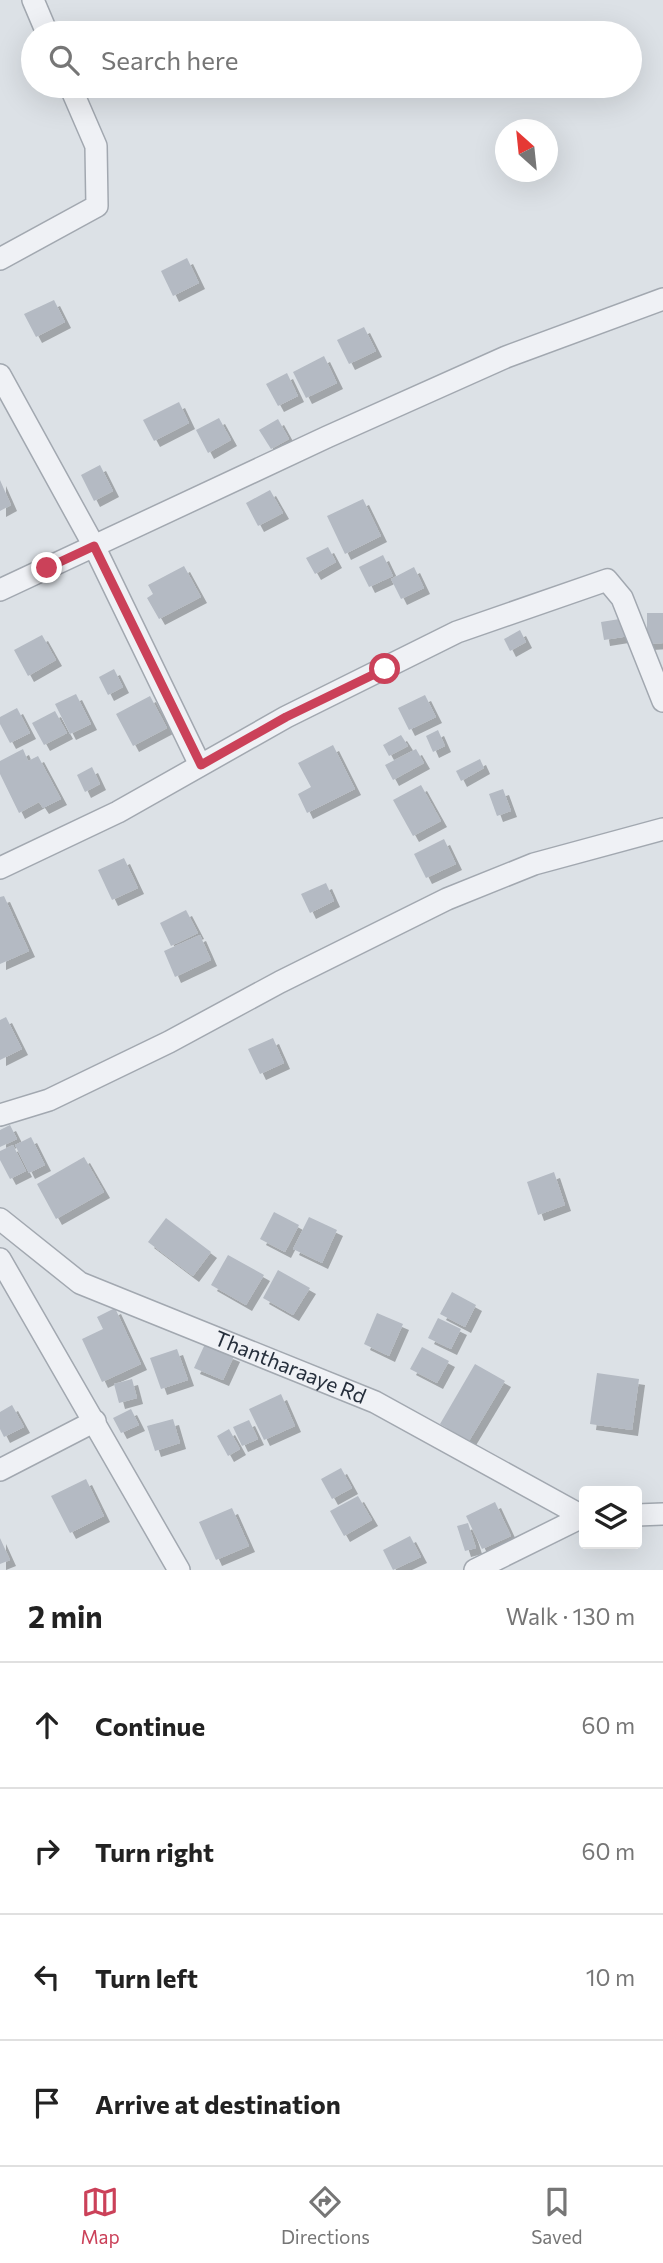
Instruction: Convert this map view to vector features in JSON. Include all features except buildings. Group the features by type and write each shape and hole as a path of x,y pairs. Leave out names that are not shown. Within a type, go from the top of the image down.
{"street":[{"path":"33,0 42,21"},
{"path":"0,259 97,206 96,146 75,98"},
{"path":"0,590 327,437 506,357 663,299"},
{"path":"0,375 94,546 201,765"},
{"path":"0,868 118,813 286,717 457,632 607,580 622,598 663,701"},
{"path":"0,1115 49,1100 169,1042 280,982 447,899 534,864 663,829"},
{"name":"Thantharaaye Rd","path":"0,1219 80,1283 375,1402 579,1514"},
{"path":"0,1259 178,1570"},
{"path":"0,1470 95,1421"},
{"path":"642,1515 663,1514"},
{"path":"475,1570 579,1518"}],"route":[{"path":"47,568 94,546 201,765 286,717 385,669"}]}
